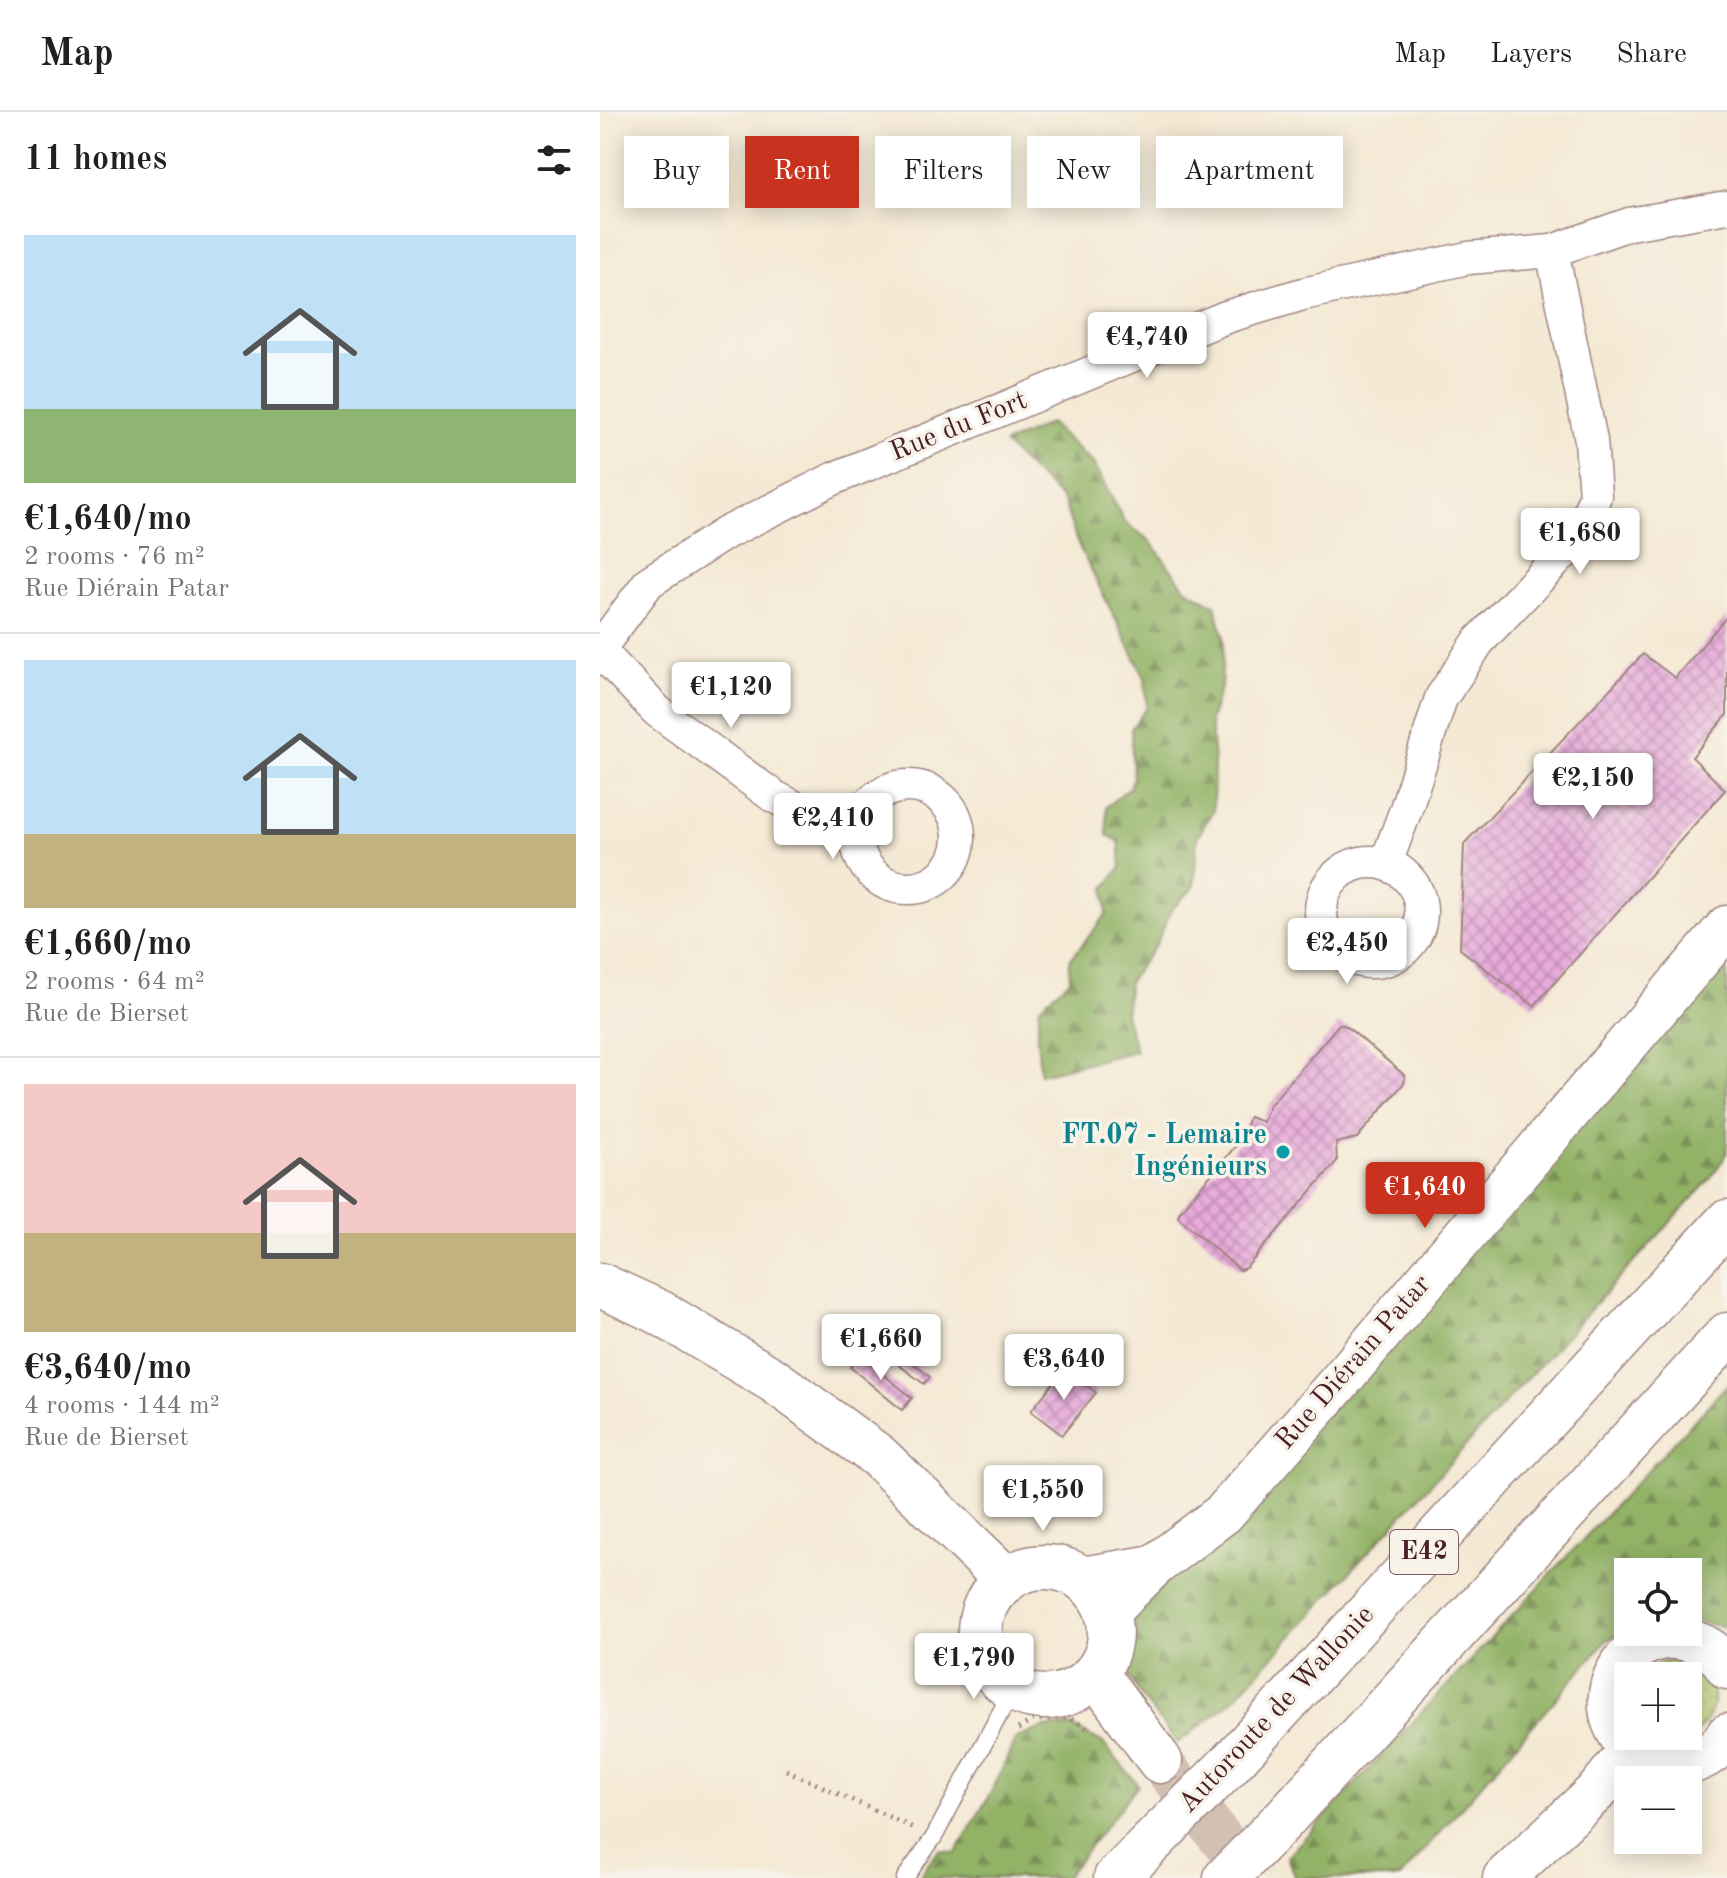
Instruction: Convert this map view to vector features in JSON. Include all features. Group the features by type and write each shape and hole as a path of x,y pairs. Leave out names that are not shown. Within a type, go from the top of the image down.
{"main road":[{"name":"Autoroute de Wallonie","path":"1116,1878 1227,1767 1727,1222"},
{"path":"600,1285 659,1312 785,1388 878,1456 1007,1580"},
{"name":"E42","path":"1226,1878 1282,1821 1727,1335"},
{"path":"1044,1567 1064,1570 1082,1578 1096,1591 1108,1612 1111,1631 1107,1654 1096,1674 1079,1689 1057,1697 1034,1697 1013,1689 993,1673 982,1649 980,1623 989,1599 1007,1580 1024,1571 1044,1567"},
{"path":"1096,1674 1160,1761"}],"street":[{"name":"Rue du Fort","path":"858,821 802,811 773,796 657,711 600,650 649,582 726,533 850,472 1226,317 1303,294 1468,258 1552,251 1629,224 1727,207"},
{"path":"1386,863 1441,698 1479,641 1580,536 1595,496 1591,440 1552,251"},
{"name":"Rue Diérain Patar","path":"1108,1612 1154,1566 1224,1513 1352,1368 1727,927"},
{"name":"Rue Diérain Patar","path":"1082,1578 1154,1566"},
{"path":"1623,1662 1638,1647 1660,1638 1684,1638 1706,1646 1726,1663"},
{"path":"1614,1679 1609,1708 1614,1724"},
{"path":"1504,1878 1598,1790 1630,1750 1661,1765 1679,1765 1695,1762 1726,1741"}],"lane":[{"path":"905,1878 934,1837 1013,1689"}],"green space":[{"path":"1050,423 1093,463 1125,522 1150,541 1186,589 1215,605 1224,638 1221,687 1210,721 1214,760 1213,810 1197,838 1194,887 1171,910 1156,945 1129,981 1125,1014 1136,1051 1040,1074 1037,1036 1040,1006 1070,980 1069,961 1107,914 1105,888 1121,867 1119,841 1107,835 1106,807 1129,788 1133,779 1131,729 1147,707 1145,678 1077,542 1063,500 1004,444"},
{"path":"1727,949 1727,1154 1709,1180 1233,1700 1178,1743 1145,1702 1122,1666 1137,1614"},
{"path":"1727,1385 1727,1621 1721,1627 1702,1622 1702,1558 1614,1558 1614,1637 1607,1640 1400,1878 1295,1878 1287,1857"},
{"path":"1702,1674 1713,1692 1709,1717 1702,1725"},
{"path":"1071,1726 1102,1742 1138,1785 1064,1878 918,1878 939,1850 956,1853 994,1787 1016,1738 1045,1727"}],"building":[{"path":"1727,616 1727,715 1692,757 1725,790 1534,1006 1460,949 1464,844 1643,654 1675,678"},
{"name":"FT.07 - Lemaire Ingénieurs","path":"1339,1024 1346,1026 1403,1074 1404,1083 1357,1138 1336,1143 1337,1161 1246,1268 1240,1270 1180,1219 1180,1211 1240,1141 1249,1117 1263,1122 1269,1106"},
{"path":"860,1355 912,1398 902,1410 850,1367"},
{"path":"905,1356 930,1377 924,1384 899,1365"},
{"path":"1065,1368 1096,1393 1062,1435 1031,1411"}],"tunnel":[{"path":"1160,1761 1252,1878"}],"place":[{"name":"FT.07 - Lemaire Ingénieurs","path":"1283,1152"}]}
